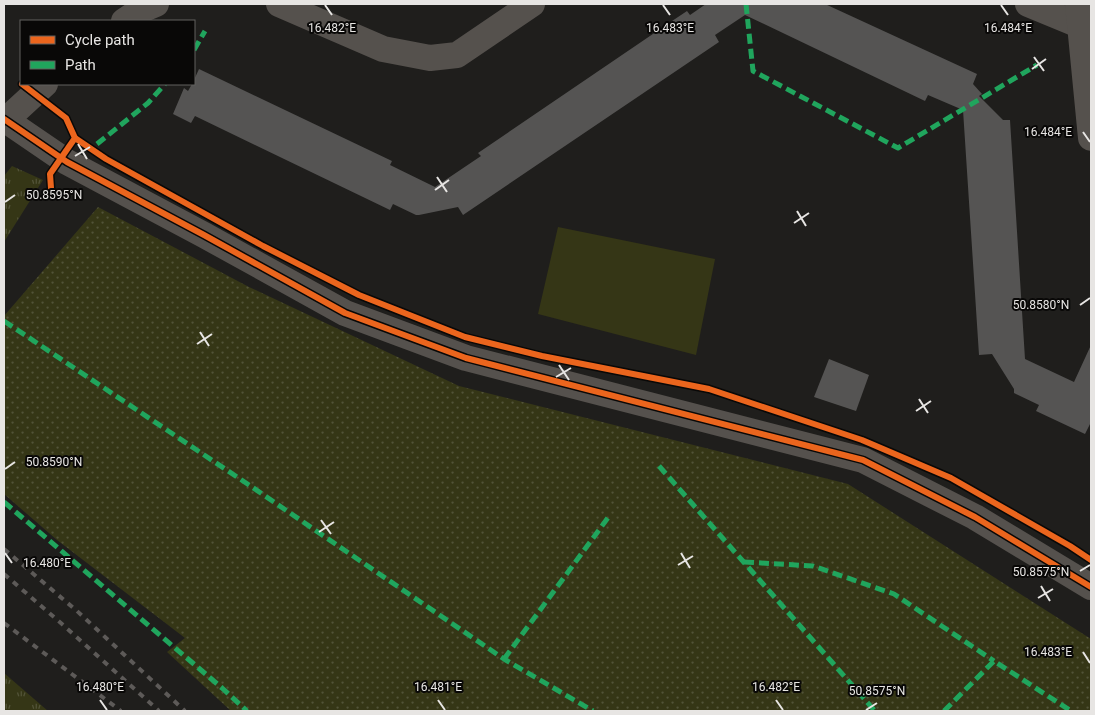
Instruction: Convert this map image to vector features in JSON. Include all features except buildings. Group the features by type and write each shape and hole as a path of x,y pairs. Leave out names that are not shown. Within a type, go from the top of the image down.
{"street":[{"path":"126,20 139,11 156,4"},
{"path":"279,4 383,49 430,58 457,55 532,4"},
{"path":"1028,4 1079,14 1091,138"},
{"path":"43,85 5,120 67,162 204,234 345,312 466,358 863,460 975,517 1091,587"}],"green space":[{"path":"12,166 43,180 4,242 4,176"},
{"path":"98,207 249,287 459,386 848,484 1091,639 1091,711 231,711 167,652 185,638 57,540 4,494 4,316"},
{"path":"558,227 715,259 696,355 538,314"},
{"path":"4,673 48,711 4,711"}],"railway":[{"path":"4,549 77,611 185,711"},
{"path":"4,574 159,711"},
{"path":"4,623 121,711"}],"marked path":[{"path":"746,4 753,71 898,148 1037,65"},
{"path":"195,48 205,31"},
{"path":"97,144 148,103 164,85"},
{"path":"4,321 504,659 593,711"},
{"path":"659,466 875,711"},
{"path":"4,502 247,711"},
{"path":"504,659 610,515"},
{"path":"744,562 813,566 894,594 994,661"},
{"path":"944,711 994,661 1071,711"}],"cycle path":[{"path":"23,85 66,118 75,138 50,174 51,188"},
{"path":"4,119 67,162 345,313 466,358 863,460 975,517 1091,587"},
{"path":"75,138 106,159 263,246 359,295 465,337 542,356 709,389 862,440 951,478 1091,560"}]}
